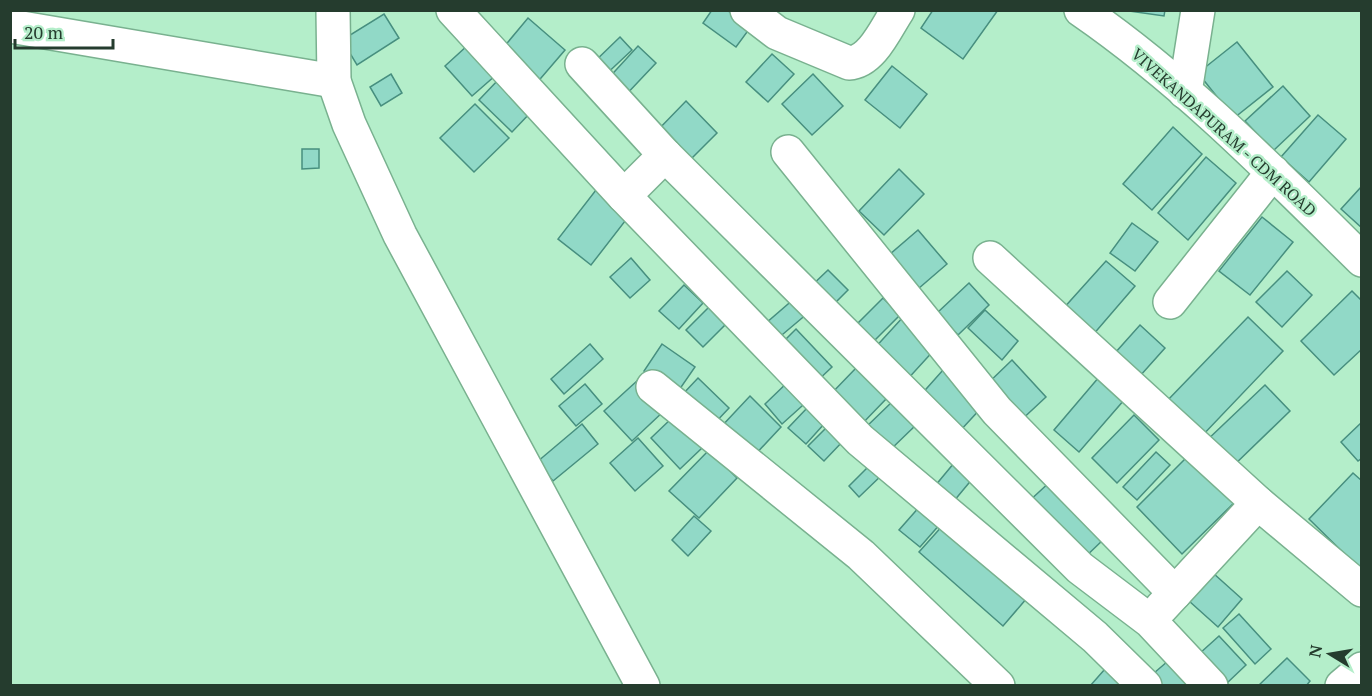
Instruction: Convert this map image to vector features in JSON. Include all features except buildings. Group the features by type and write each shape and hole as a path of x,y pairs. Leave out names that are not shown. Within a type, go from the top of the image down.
{"street":[{"path":"333,10 334,81 349,124 399,235 644,686"},
{"path":"453,10 624,196 860,440 1095,637 1145,686"},
{"path":"747,10 777,33 849,63 858,63 866,57 898,10"},
{"name":"VIVEKANDAPURAM - CDM ROAD","path":"1081,10 1185,92 1273,172 1362,260"},
{"path":"1185,92 1197,10"},
{"path":"10,26 334,81"},
{"path":"582,64 665,155 1080,568 1150,621 1211,686"},
{"path":"788,152 997,411 1175,593"},
{"path":"624,196 665,155"},
{"path":"1170,302 1273,172"},
{"path":"990,258 1258,502 1362,590"},
{"path":"653,387 861,555 998,686"},
{"path":"1150,621 1258,502"},
{"path":"1342,686 1362,669"}]}
